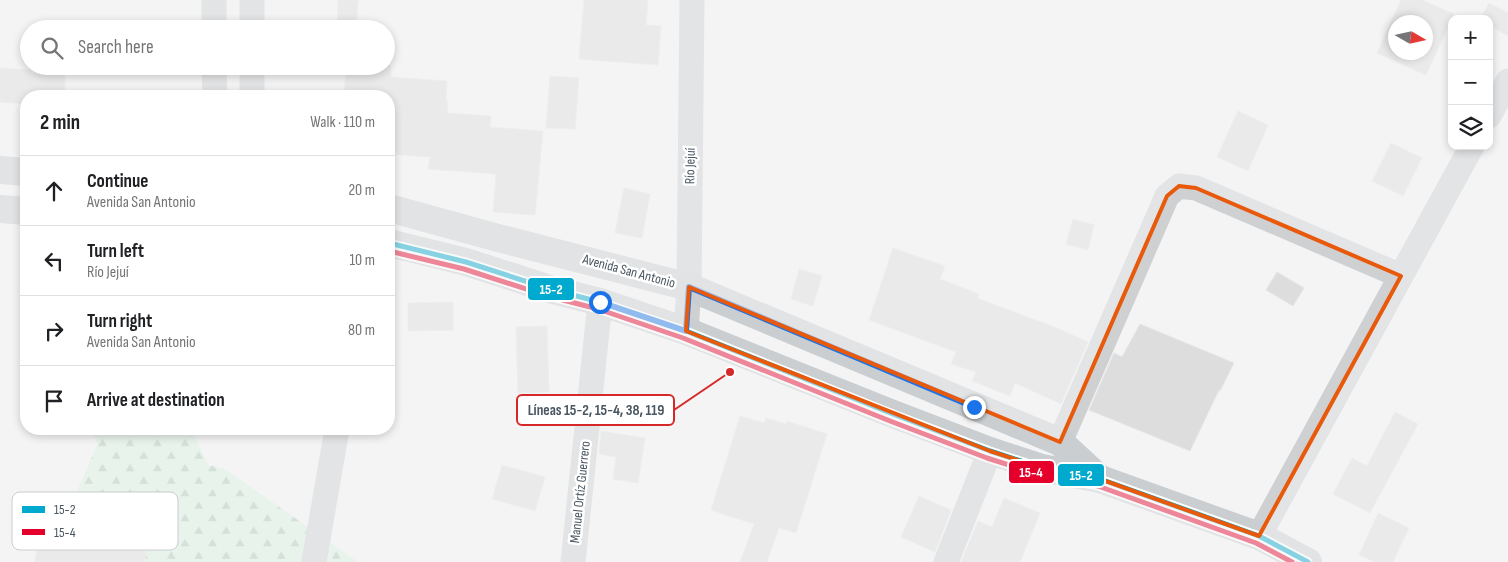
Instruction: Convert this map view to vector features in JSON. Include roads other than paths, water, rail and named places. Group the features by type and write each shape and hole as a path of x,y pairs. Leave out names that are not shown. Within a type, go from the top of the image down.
{"main road":[{"path":"0,170 20,172"},
{"path":"0,209 20,211"},
{"name":"Avenida San Antonio","path":"395,210 689,287 1060,442 1100,479"},
{"name":"Avenida San Antonio","path":"395,244 466,262 553,290 600,302 686,331 990,451 1042,468 1100,479 1259,536 1308,562"}],"street":[{"path":"214,0 214,20"},
{"path":"252,0 252,20"},
{"name":"Río Jejuí","path":"686,331 689,287 692,0"},
{"path":"214,75 214,90"},
{"path":"252,75 252,90"},
{"path":"1493,109 1508,82"},
{"path":"1259,536 1470,150"},
{"path":"1060,442 1167,196 1179,186 1196,188 1401,276"},
{"name":"Manuel Ortíz Guerrero","path":"573,562 600,302"},
{"path":"314,562 336,435"},
{"path":"946,562 990,451"}],"place":[{"name":"Líneas 15-2, 15-4, 38, 119","path":"730,372"}]}
